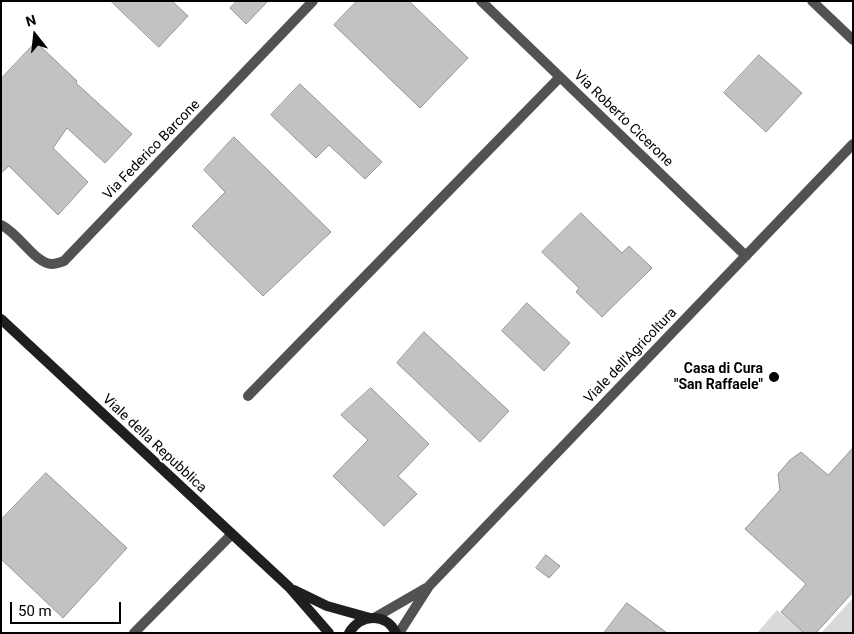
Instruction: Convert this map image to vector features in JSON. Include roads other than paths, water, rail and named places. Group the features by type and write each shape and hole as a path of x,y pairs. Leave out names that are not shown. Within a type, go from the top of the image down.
{"main road":[{"name":"Viale della Repubblica","path":"1,319 289,587 329,633"},
{"name":"Viale della Repubblica","path":"289,587 327,606 386,621 397,633"},
{"path":"349,633 354,625 372,618"}],"street":[{"name":"Via Federico Barcone","path":"1,225 14,234 42,260 52,264 64,261 313,1"},
{"name":"Via Roberto Cicerone","path":"481,1 746,256"},
{"path":"812,1 853,40"},
{"path":"248,396 560,77"},
{"name":"Viale dell'Agricoltura","path":"397,633 429,586 853,144"},
{"path":"134,633 231,535"},
{"name":"Viale dell'Agricoltura","path":"372,618 429,586"}],"place":[{"name":"Casa di Cura \"San Raffaele\"","path":"774,377"}]}
